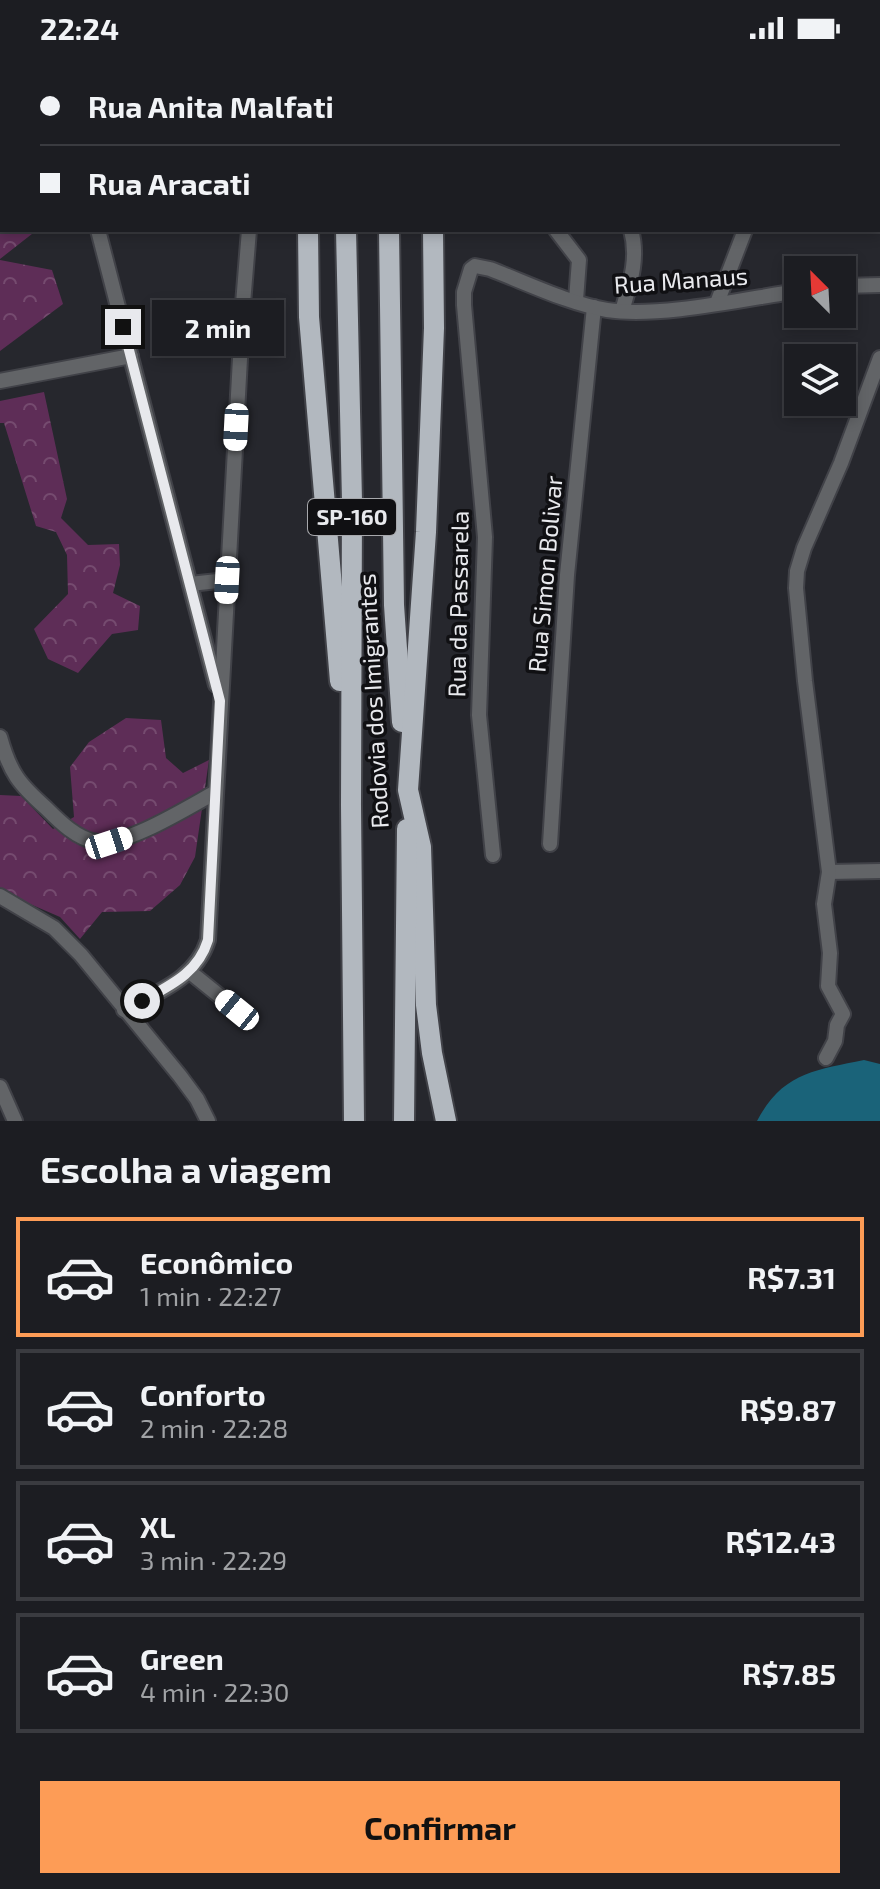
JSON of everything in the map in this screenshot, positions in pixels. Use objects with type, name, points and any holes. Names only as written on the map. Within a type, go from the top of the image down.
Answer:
[{"type":"highway","points":[[308,232],[309,317],[351,805]]},
{"type":"highway","name":"Rodovia dos Imigrantes","points":[[346,232],[352,501],[354,1121]]},
{"type":"highway","name":"Rodovia dos Imigrantes","points":[[389,232],[394,605],[408,790],[404,1121]]},
{"type":"highway","points":[[433,232],[434,328],[426,532],[408,790],[421,847],[426,1005],[446,1121]]},
{"type":"street","points":[[99,232],[220,701]]},
{"type":"street","points":[[124,1010],[190,972],[204,954],[208,940],[249,232]]},
{"type":"street","points":[[558,232],[579,260],[576,300]]},
{"type":"street","points":[[622,311],[635,263],[631,232]]},
{"type":"street","points":[[717,303],[744,232]]},
{"type":"street","name":"Rua Manaus","points":[[479,266],[594,307],[622,311],[679,308],[784,293]]},
{"type":"street","name":"Rua da Passarela","points":[[479,266],[473,267],[469,273],[464,305],[485,537],[479,715],[493,855]]},
{"type":"street","points":[[856,286],[880,285]]},
{"type":"street","name":"Rua Simon Bolivar","points":[[550,844],[567,575],[594,307]]},
{"type":"street","points":[[0,381],[131,356]]},
{"type":"street","points":[[826,1058],[843,1014],[828,986],[830,953],[824,912],[829,872],[805,681],[796,596],[797,571],[880,358]]},
{"type":"street","points":[[190,584],[227,580]]},
{"type":"street","points":[[1,748],[24,788],[76,834],[97,842],[109,843],[143,830],[216,792]]},
{"type":"street","points":[[0,782],[24,788]]},
{"type":"street","points":[[829,872],[880,871]]},
{"type":"street","points":[[0,896],[54,928],[81,955],[197,1099],[208,1121]]},
{"type":"street","points":[[190,972],[237,1010]]},
{"type":"street","points":[[0,1087],[15,1121]]},
{"type":"green space","points":[[0,232],[34,232],[0,259]]},
{"type":"green space","points":[[0,260],[52,270],[63,304],[0,351]]},
{"type":"green space","points":[[44,392],[67,499],[61,518],[88,545],[119,544],[120,565],[113,593],[140,606],[138,630],[112,634],[78,673],[48,659],[34,629],[68,594],[67,555],[56,532],[36,526],[4,423],[0,423],[0,401]]},
{"type":"green space","points":[[126,718],[161,720],[166,758],[183,773],[209,760],[195,857],[180,885],[150,911],[102,912],[80,939],[60,917],[0,891],[0,795],[21,796],[53,829],[74,817],[70,767],[89,742]]},
{"type":"water","points":[[864,1060],[880,1064],[880,1121],[757,1121],[777,1093],[789,1083],[815,1071]]},
{"type":"route","points":[[123,327],[220,701],[208,940],[204,954],[190,972],[142,1001]]}]
